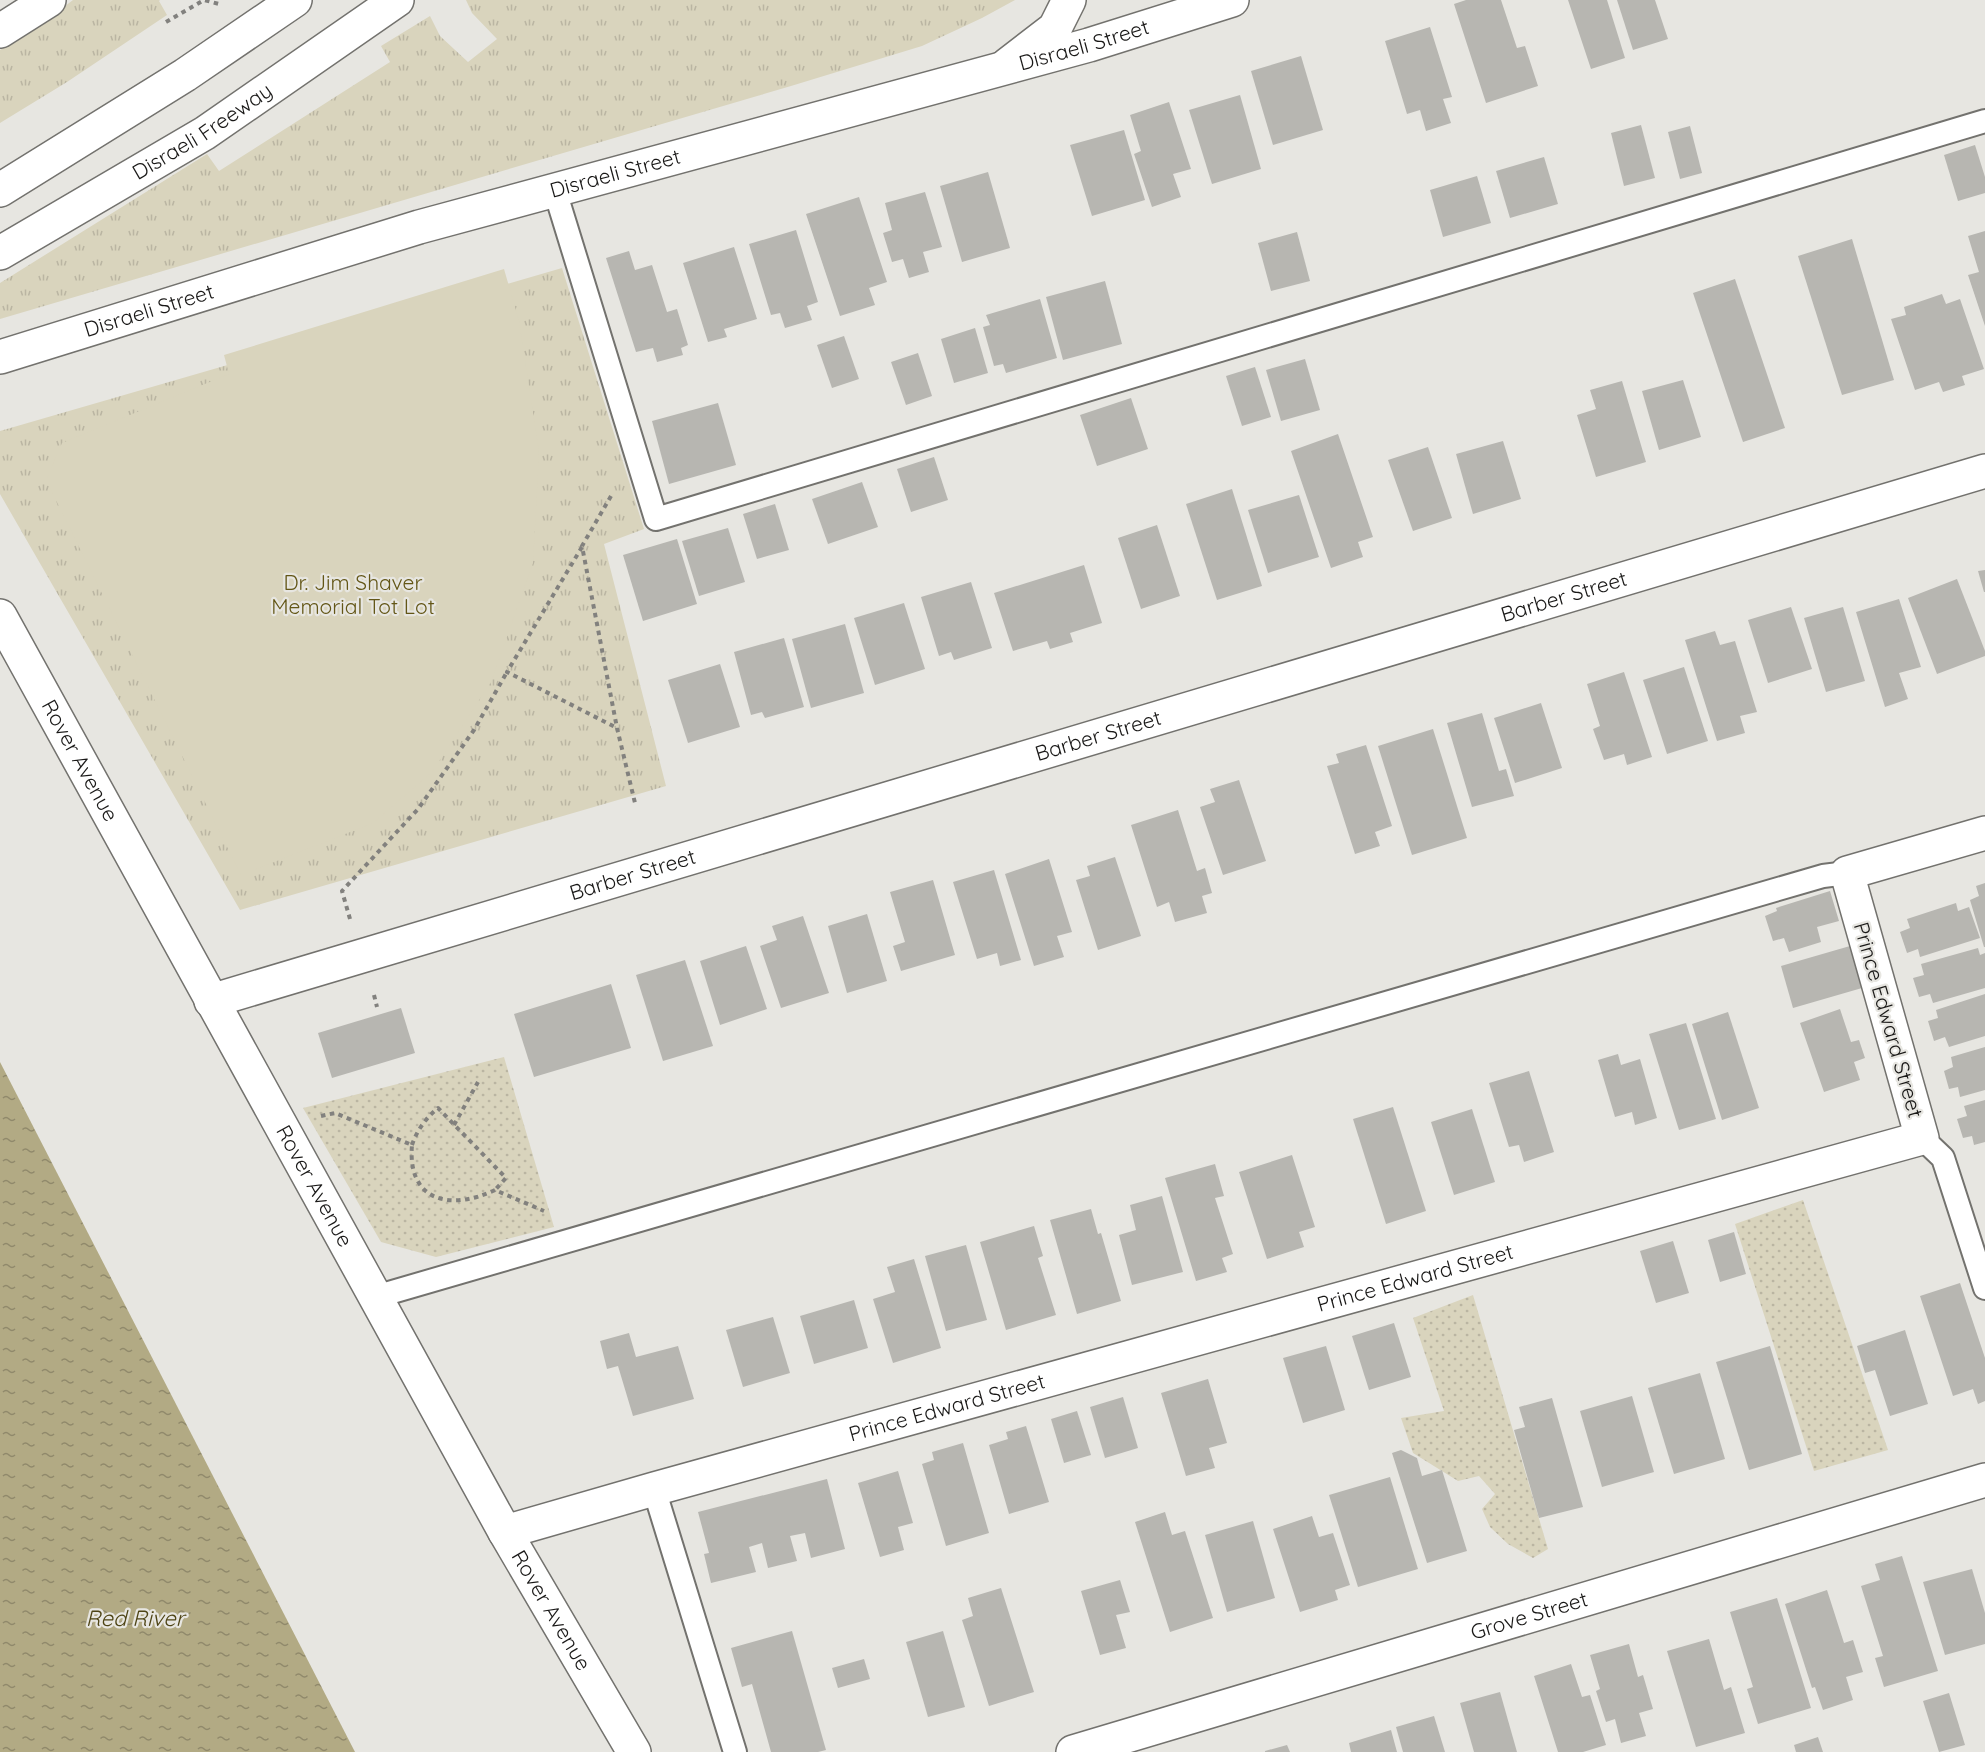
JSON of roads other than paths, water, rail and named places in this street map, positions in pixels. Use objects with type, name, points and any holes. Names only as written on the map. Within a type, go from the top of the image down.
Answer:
[{"type":"street","points":[[0,31],[49,0]]},
{"type":"street","points":[[0,190],[185,75],[295,0]]},
{"type":"street","name":"Disraeli Freeway","points":[[0,253],[205,133],[397,0]]},
{"type":"street","points":[[1007,65],[1055,28],[1069,0]]},
{"type":"street","name":"Disraeli Street","points":[[0,357],[419,227],[1007,65],[1089,45],[1232,0]]},
{"type":"street","name":"Barber Street","points":[[211,1001],[1985,471]]},
{"type":"street","name":"Rover Avenue","points":[[0,616],[506,1532],[634,1752]]},
{"type":"street","points":[[1847,873],[1985,833]]},
{"type":"street","name":"Prince Edward Street","points":[[506,1532],[1922,1138],[1847,873]]},
{"type":"street","name":"Grove Street","points":[[1073,1752],[1985,1480]]},
{"type":"lane","points":[[555,190],[656,519],[1985,121]]},
{"type":"lane","points":[[375,1297],[1823,876],[1847,873]]},
{"type":"lane","points":[[1922,1138],[1943,1158],[1985,1288]]},
{"type":"lane","points":[[654,1489],[735,1752]]},
{"type":"water","name":"Red River","points":[[0,1062],[355,1752],[0,1752]]},
{"type":"park label","name":"Dr. Jim Shaver Memorial Tot Lot","points":[[353,595]]}]
